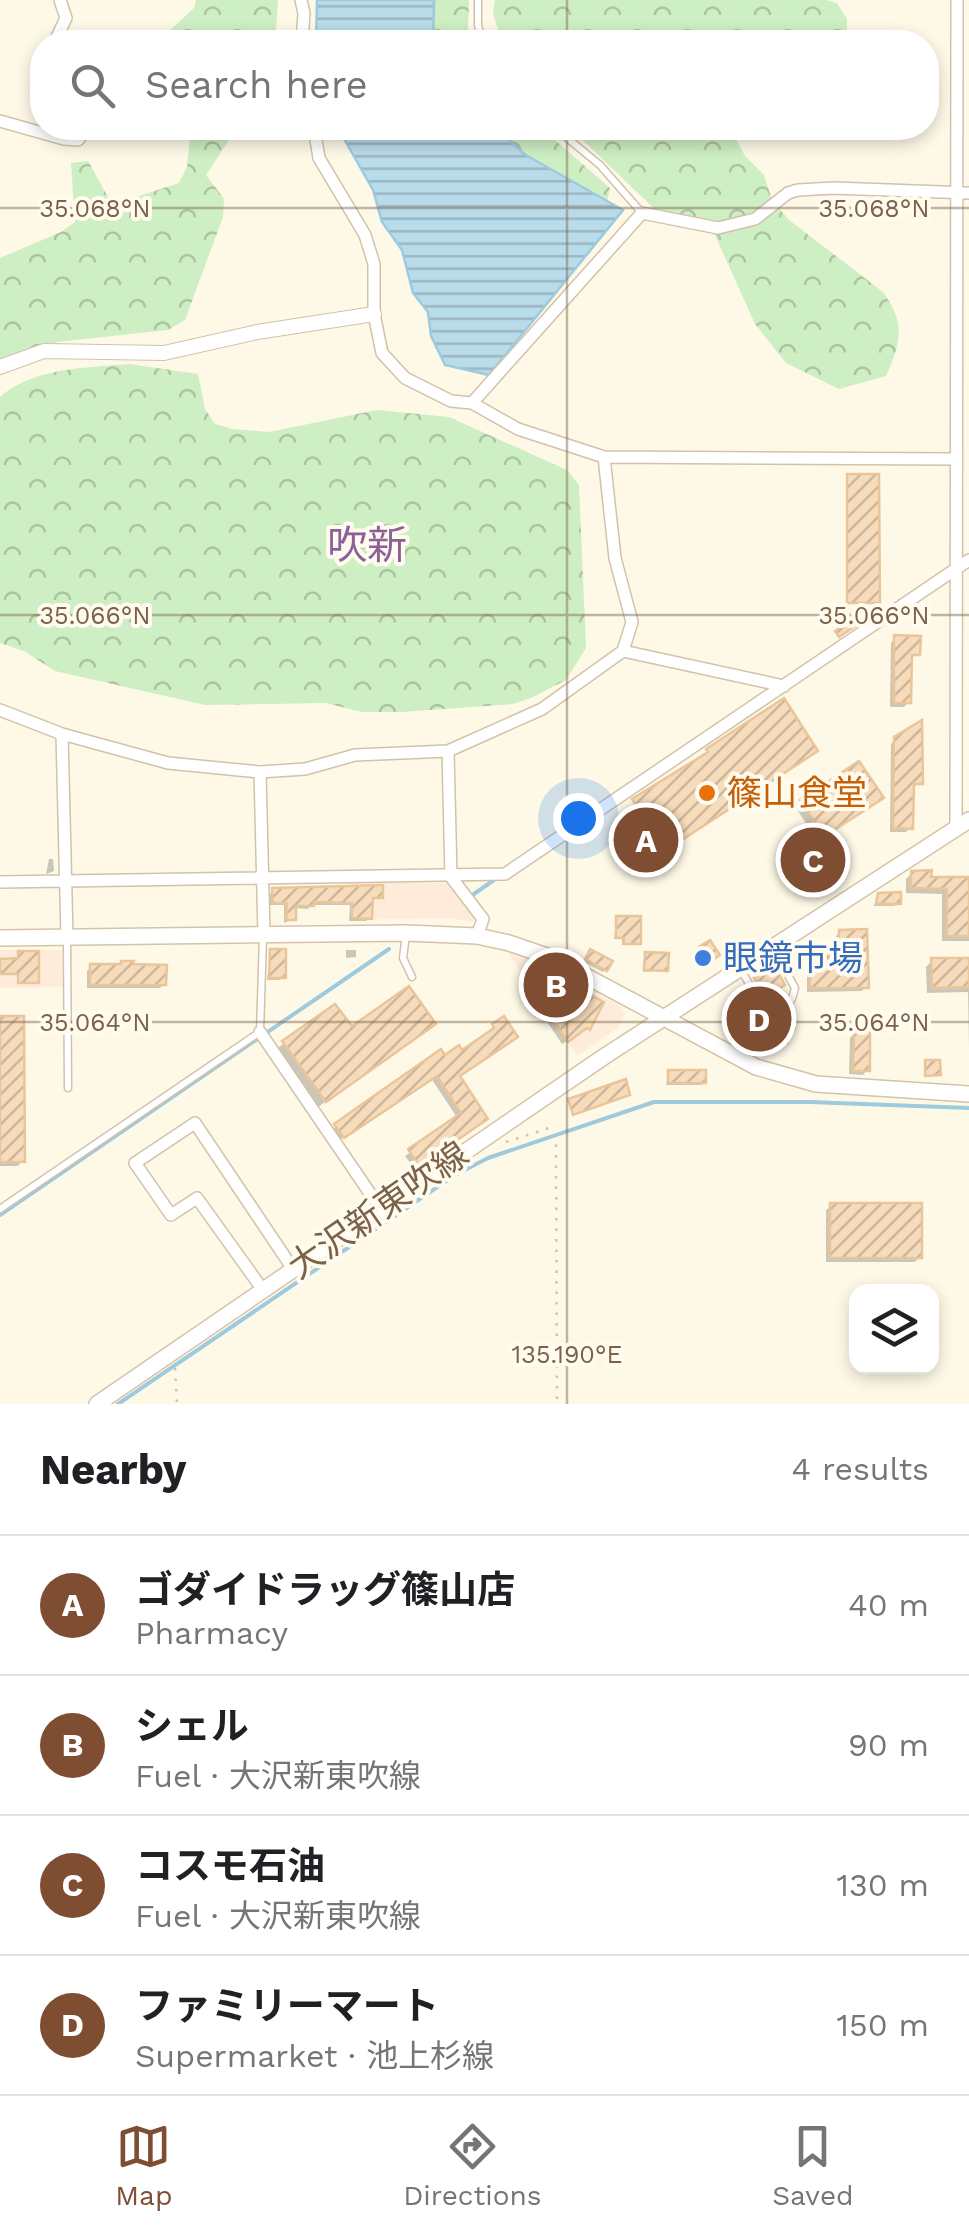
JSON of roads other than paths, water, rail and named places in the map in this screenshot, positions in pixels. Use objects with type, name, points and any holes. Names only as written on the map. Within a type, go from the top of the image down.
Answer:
[{"type":"main road","name":"大沢新東吹線","points":[[97,1404],[661,1019],[963,824]]},
{"type":"main road","points":[[0,938],[406,933],[477,936],[550,958],[756,1066],[816,1084],[969,1094]]},
{"type":"street","points":[[60,0],[66,18],[60,30]]},
{"type":"street","points":[[301,0],[303,30]]},
{"type":"street","points":[[957,0],[963,192],[954,459],[963,824]]},
{"type":"street","points":[[0,121],[30,130]]},
{"type":"street","points":[[316,140],[319,158],[365,235],[374,264],[374,314],[382,353],[405,378],[451,401],[472,403],[518,428],[604,456],[954,459]]},
{"type":"street","points":[[472,403],[642,213],[718,228],[755,218],[798,190],[963,192]]},
{"type":"street","points":[[0,367],[44,350],[164,353],[257,332],[374,314]]},
{"type":"street","points":[[0,710],[62,734],[168,763],[260,772],[305,769],[355,755],[448,751],[542,710],[623,651],[632,622],[614,558],[604,456]]},
{"type":"street","points":[[0,882],[505,874],[969,560]]},
{"type":"street","points":[[623,651],[784,686]]},
{"type":"street","points":[[62,734],[67,937]]},
{"type":"street","points":[[448,751],[451,877],[483,919],[477,936]]},
{"type":"street","points":[[260,772],[264,935]]},
{"type":"street","points":[[260,1032],[380,1208]]},
{"type":"street","points":[[263,1290],[197,1198],[171,1215],[135,1163],[194,1124],[293,1269]]},
{"type":"lane","points":[[478,0],[479,30]]},
{"type":"lane","points":[[569,140],[600,166],[642,213]]},
{"type":"lane","points":[[406,933],[403,958],[412,977]]},
{"type":"lane","points":[[0,1208],[260,1032],[264,935]]},
{"type":"lane","points":[[67,937],[68,1088]]},
{"type":"lane","points":[[740,967],[766,1006],[778,1008],[788,1004],[794,994],[794,982],[773,947]]},
{"type":"water","points":[[317,0],[434,0],[433,30],[316,30]]},
{"type":"water","points":[[345,140],[509,140],[524,154],[623,210],[489,375],[445,365],[431,336],[428,312],[413,293],[402,250],[382,222],[373,190]]},
{"type":"waterway","points":[[471,896],[494,880]]},
{"type":"waterway","points":[[0,1215],[389,949]]},
{"type":"waterway","points":[[118,1404],[455,1175],[488,1158],[654,1102],[969,1108]]},
{"type":"place","name":"篠山食堂","points":[[707,793]]},
{"type":"place","name":"ゴダイドラッグ篠山店","points":[[646,840]]},
{"type":"place","name":"コスモ石油","points":[[813,860]]},
{"type":"place","name":"眼鏡市場","points":[[703,958]]},
{"type":"place","name":"シェル","points":[[556,985]]},
{"type":"place","name":"ファミリーマート","points":[[759,1019]]},
{"type":"district","name":"吹新","points":[[367,545]]}]
